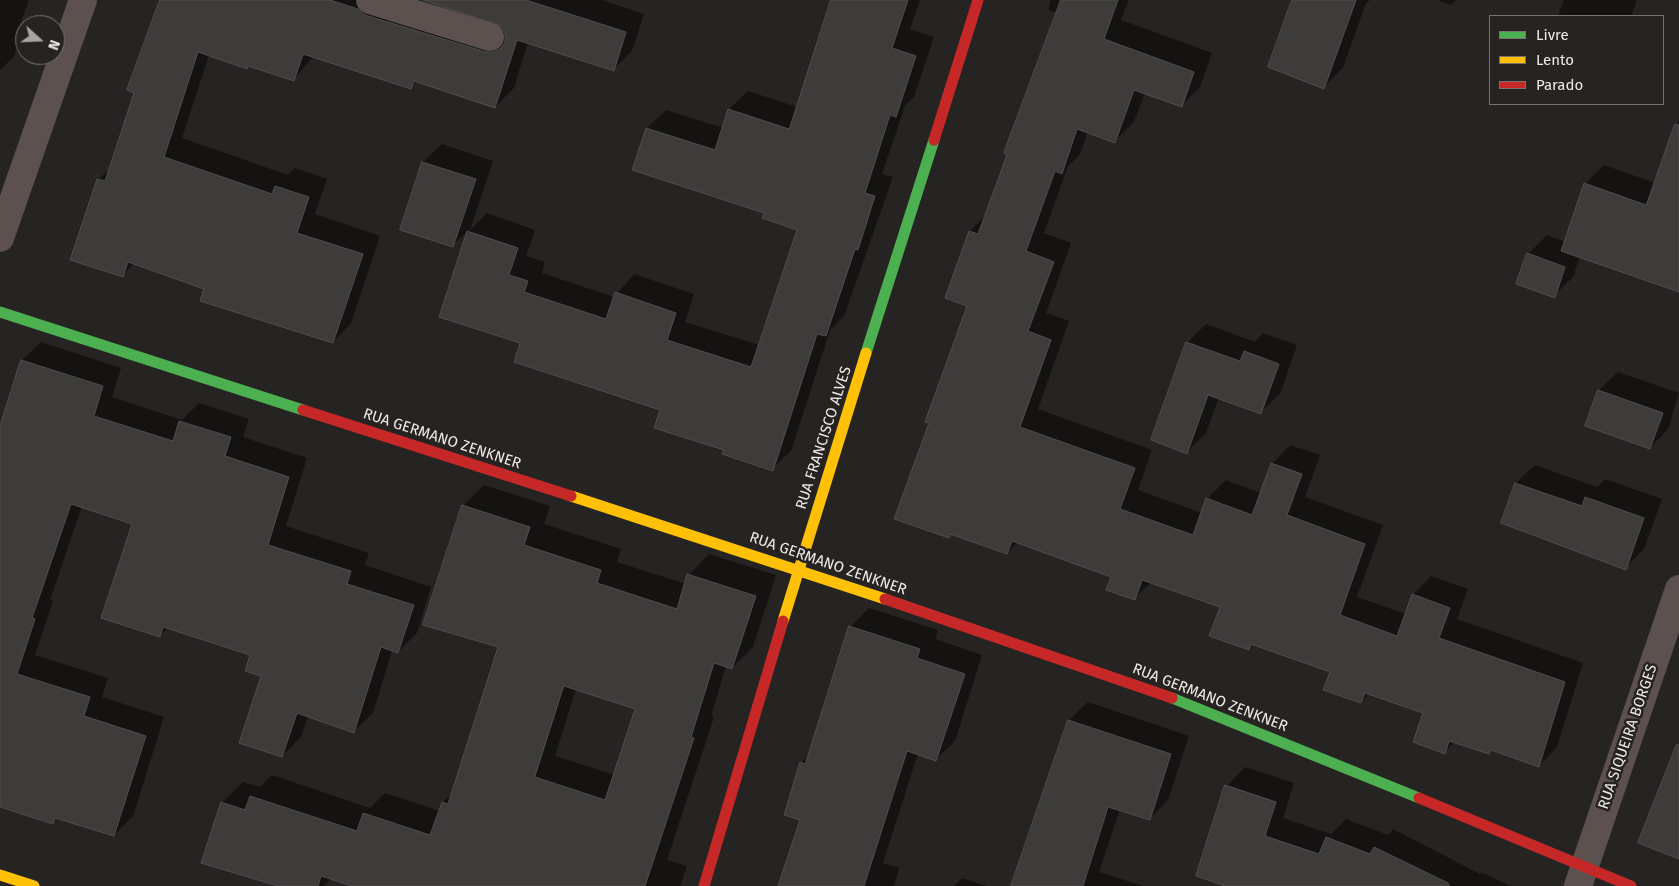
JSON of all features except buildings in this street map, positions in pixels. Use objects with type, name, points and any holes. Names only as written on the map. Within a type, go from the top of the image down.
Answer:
[{"type":"street","points":[[0,238],[83,0]]},
{"type":"street","points":[[370,0],[490,37]]},
{"type":"street","name":"RUA FRANCISCO ALVES","points":[[704,886],[798,570],[978,0]]},
{"type":"street","name":"RUA GERMANO ZENKNER","points":[[0,312],[798,570],[1200,708],[1581,876],[1631,886]]},
{"type":"street","name":"RUA SIQUEIRA BORGES","points":[[1581,876],[1679,589]]},
{"type":"street","points":[[0,875],[34,886]]},
{"type":"traffic: fast","points":[[866,353],[934,140]]},
{"type":"traffic: fast","points":[[0,312],[303,410]]},
{"type":"traffic: fast","points":[[1172,698],[1419,798]]},
{"type":"traffic: slow","points":[[783,621],[866,353]]},
{"type":"traffic: slow","points":[[571,496],[885,599]]},
{"type":"traffic: slow","points":[[0,875],[34,886]]},
{"type":"traffic: jam","points":[[934,140],[978,0]]},
{"type":"traffic: jam","points":[[303,410],[571,496]]},
{"type":"traffic: jam","points":[[885,599],[1172,698]]},
{"type":"traffic: jam","points":[[704,886],[783,621]]},
{"type":"traffic: jam","points":[[1419,798],[1631,886]]}]
